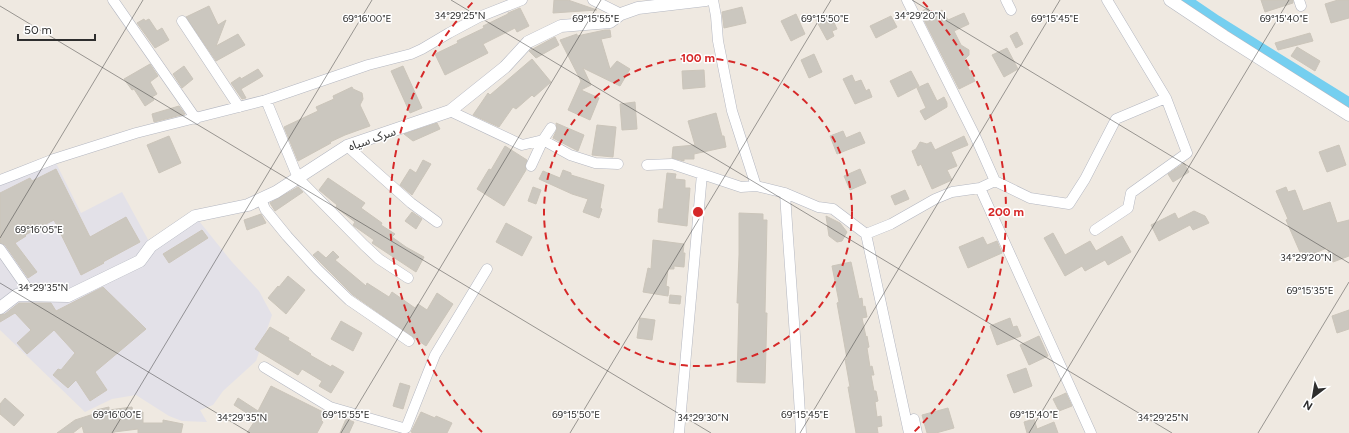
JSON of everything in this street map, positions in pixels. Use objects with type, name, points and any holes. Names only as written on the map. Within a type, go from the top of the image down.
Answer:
[{"type":"street","points":[[113,0],[196,118]]},
{"type":"street","points":[[0,180],[54,159],[130,135],[266,100],[368,65],[411,54],[479,17],[522,0]]},
{"type":"street","points":[[593,0],[621,14]]},
{"type":"street","name":"سرک سیاه","points":[[0,308],[17,295],[68,296],[140,261],[151,246],[195,216],[248,206],[276,192],[347,146],[450,111],[505,67],[528,42],[561,26],[610,22],[621,14],[638,8],[706,0]]},
{"type":"street","points":[[713,0],[718,41],[732,110],[756,186]]},
{"type":"street","points":[[907,0],[975,136],[995,181],[1030,198],[1069,204],[1085,179],[1116,120],[1166,98]]},
{"type":"street","points":[[1006,0],[1012,10]]},
{"type":"street","points":[[1095,230],[1128,208],[1131,193],[1187,154],[1166,98],[1107,0]]},
{"type":"street","points":[[1170,0],[1349,115]]},
{"type":"street","points":[[182,21],[239,107]]},
{"type":"street","points":[[266,100],[298,178],[369,250],[379,259],[408,278]]},
{"type":"street","points":[[450,111],[522,145],[543,140],[570,155],[595,163],[618,164]]},
{"type":"street","points":[[531,166],[543,140],[551,128]]},
{"type":"street","points":[[347,146],[412,203],[437,222]]},
{"type":"street","points":[[647,165],[672,164],[741,187],[756,186],[785,193],[818,207],[833,209],[866,234],[909,433]]},
{"type":"street","points":[[679,433],[702,174]]},
{"type":"street","points":[[866,234],[891,224],[952,192],[980,188],[995,181]]},
{"type":"street","points":[[980,188],[1091,433]]},
{"type":"street","points":[[785,193],[791,293],[797,353],[801,433]]},
{"type":"street","points":[[261,199],[266,209],[278,225],[317,269],[349,300],[408,341]]},
{"type":"street","points":[[0,249],[32,295]]},
{"type":"street","points":[[264,367],[330,407],[406,428],[435,355],[487,269]]},
{"type":"street","points":[[914,419],[917,433]]},
{"type":"shaded area","points":[[54,159],[81,213],[122,192],[151,245],[195,216],[232,262],[259,291],[272,315],[256,361],[223,391],[213,405],[200,410],[207,422],[182,421],[169,416],[136,395],[112,399],[85,412],[0,330],[0,180]]},
{"type":"building","points":[[554,0],[568,0],[597,10],[553,13]]},
{"type":"building","points":[[1261,0],[1293,0],[1293,3],[1265,12]]},
{"type":"building","points":[[1338,0],[1349,0],[1349,18],[1331,23],[1325,4]]},
{"type":"building","points":[[209,6],[218,25],[226,20],[216,46],[238,34],[245,45],[216,61],[186,17]]},
{"type":"building","points":[[742,7],[746,23],[724,28],[722,12]]},
{"type":"building","points":[[520,8],[529,26],[517,32],[515,28],[483,44],[488,53],[445,75],[435,54],[484,28],[483,26]]},
{"type":"building","points":[[928,8],[932,16],[942,10],[948,20],[964,13],[969,24],[954,31],[961,45],[969,50],[969,55],[964,60],[975,81],[959,89],[920,12]]},
{"type":"building","points":[[796,14],[805,34],[791,41],[781,21]]},
{"type":"building","points":[[824,16],[826,19],[831,16],[837,29],[832,31],[834,36],[827,40],[816,20]]},
{"type":"building","points":[[891,16],[897,27],[876,38],[870,26]]},
{"type":"building","points":[[144,19],[145,21],[149,19],[157,31],[162,28],[169,40],[155,48],[137,23]]},
{"type":"building","points":[[610,30],[611,37],[601,39],[610,69],[617,61],[630,69],[620,86],[583,68],[591,85],[581,90],[599,98],[590,120],[568,110],[581,81],[560,40],[577,34],[577,36]]},
{"type":"building","points":[[1017,32],[1023,44],[1016,48],[1010,36]]},
{"type":"building","points":[[1310,33],[1313,41],[1278,50],[1275,43]]},
{"type":"building","points":[[555,37],[559,45],[536,58],[529,51]]},
{"type":"building","points":[[1297,47],[1320,61],[1315,71],[1291,56]]},
{"type":"building","points":[[1007,48],[1018,69],[1004,77],[992,55]]},
{"type":"building","points":[[814,54],[822,72],[809,78],[801,60]]},
{"type":"building","points":[[532,59],[551,82],[534,97],[532,95],[516,109],[513,107],[499,127],[473,115],[488,93],[490,95]]},
{"type":"building","points":[[150,64],[158,76],[150,82],[157,94],[152,97],[154,100],[145,106],[134,89],[132,90],[124,79]]},
{"type":"building","points":[[184,66],[193,79],[182,88],[173,74]]},
{"type":"building","points":[[403,66],[422,108],[410,113],[391,71]]},
{"type":"building","points":[[258,69],[263,76],[241,89],[246,98],[242,99],[231,83]]},
{"type":"building","points":[[704,70],[705,87],[683,89],[682,71]]},
{"type":"building","points":[[911,71],[919,86],[898,97],[890,81]]},
{"type":"building","points":[[852,75],[855,82],[861,80],[866,91],[869,89],[872,97],[855,104],[843,79]]},
{"type":"building","points":[[928,83],[937,101],[944,97],[947,107],[925,120],[920,111],[926,108],[917,88]]},
{"type":"building","points":[[352,87],[353,89],[362,93],[363,99],[360,105],[370,126],[330,142],[331,143],[298,161],[284,127],[318,111],[316,107],[334,99],[333,96]]},
{"type":"building","points":[[635,102],[637,129],[622,130],[620,104]]},
{"type":"building","points":[[179,106],[185,114],[154,122],[152,114]]},
{"type":"building","points":[[716,113],[726,147],[694,154],[694,159],[684,159],[684,161],[672,158],[673,147],[695,145],[688,121]]},
{"type":"building","points":[[437,123],[440,129],[413,141],[404,134]]},
{"type":"building","points":[[556,123],[584,135],[578,151],[553,138],[557,129]]},
{"type":"building","points":[[597,125],[616,127],[613,157],[592,155]]},
{"type":"building","points":[[843,131],[846,138],[860,132],[865,143],[837,154],[830,136]]},
{"type":"building","points":[[169,136],[181,163],[159,173],[147,145]]},
{"type":"building","points":[[964,136],[968,145],[951,152],[957,166],[947,170],[952,180],[932,189],[921,164],[918,166],[912,151],[916,149],[920,142],[927,144],[931,142],[935,150]]},
{"type":"building","points":[[1339,145],[1346,165],[1327,172],[1319,152]]},
{"type":"building","points":[[505,146],[527,160],[525,166],[526,170],[504,206],[477,189],[489,169],[491,170]]},
{"type":"building","points":[[423,160],[431,164],[412,195],[400,185],[410,169],[416,173]]},
{"type":"building","points":[[1184,163],[1189,172],[1173,182],[1168,174]]},
{"type":"building","points":[[56,169],[90,237],[126,217],[140,242],[81,275],[54,220],[25,235],[26,236],[15,243],[37,272],[28,278],[5,245],[0,243],[0,193],[30,178],[32,181]]},
{"type":"building","points":[[860,169],[866,183],[850,190],[844,176]]},
{"type":"building","points":[[563,170],[571,173],[571,175],[604,185],[600,208],[602,209],[599,218],[583,212],[588,199],[572,194],[539,179],[543,171],[560,178]]},
{"type":"building","points":[[667,173],[676,174],[675,179],[685,180],[685,188],[690,188],[687,226],[658,222],[659,209],[663,209]]},
{"type":"building","points":[[328,178],[365,203],[361,208],[382,223],[381,225],[395,234],[392,237],[424,257],[416,272],[372,243],[374,240],[354,226],[353,225],[355,222],[338,209],[336,207],[337,205],[319,190]]},
{"type":"building","points":[[298,187],[303,192],[275,211],[270,203]]},
{"type":"building","points":[[533,187],[541,190],[536,204],[528,201]]},
{"type":"building","points":[[1286,187],[1288,192],[1295,190],[1303,211],[1330,202],[1337,223],[1349,220],[1349,256],[1333,262],[1327,248],[1305,257],[1302,251],[1300,252],[1286,220],[1288,219],[1276,191]]},
{"type":"building","points":[[905,190],[909,199],[895,205],[891,196]]},
{"type":"building","points":[[1194,211],[1205,216],[1209,223],[1193,230],[1190,225],[1159,241],[1151,225],[1175,213],[1178,219]]},
{"type":"building","points":[[412,212],[422,219],[416,229],[405,221]]},
{"type":"building","points":[[739,213],[763,214],[763,220],[767,220],[765,383],[737,382]]},
{"type":"building","points":[[261,214],[266,223],[247,230],[244,220]]},
{"type":"building","points":[[826,216],[840,223],[847,232],[842,241],[837,242],[829,236]]},
{"type":"building","points":[[506,223],[532,237],[522,256],[496,242]]},
{"type":"building","points":[[202,230],[208,238],[169,263],[163,254]]},
{"type":"building","points":[[1053,233],[1065,255],[1090,241],[1096,251],[1122,236],[1131,252],[1108,265],[1105,260],[1085,271],[1082,266],[1065,276],[1044,238]]},
{"type":"building","points":[[983,237],[987,245],[997,241],[1002,253],[968,268],[959,247]]},
{"type":"building","points":[[653,240],[684,244],[684,267],[674,266],[674,269],[668,269],[666,286],[669,287],[668,296],[643,292],[648,268],[651,269]]},
{"type":"building","points":[[318,251],[326,258],[333,251],[339,257],[335,260],[366,286],[367,283],[389,297],[392,292],[415,308],[418,304],[427,310],[437,293],[453,304],[426,346],[353,295],[313,255]]},
{"type":"building","points":[[851,262],[859,299],[862,298],[863,307],[865,306],[867,317],[862,318],[869,347],[867,348],[870,367],[872,366],[874,375],[871,375],[874,391],[876,391],[878,401],[875,402],[877,417],[881,416],[882,426],[877,427],[878,433],[856,433],[848,387],[850,387],[845,359],[847,359],[832,266]]},
{"type":"building","points":[[288,276],[305,290],[286,314],[268,298]]},
{"type":"building","points":[[103,287],[146,329],[95,372],[107,390],[90,401],[76,380],[68,388],[53,375],[58,369],[61,370],[75,353],[54,330],[27,354],[17,343],[31,330],[15,313],[0,322],[0,315],[5,314],[19,303],[51,303],[56,311]]},
{"type":"building","points":[[670,295],[681,296],[680,304],[669,303]]},
{"type":"building","points":[[1349,310],[1349,329],[1337,333],[1332,316]]},
{"type":"building","points":[[640,318],[655,320],[652,340],[637,338]]},
{"type":"building","points":[[1010,318],[1013,327],[1017,326],[1021,336],[997,345],[990,326]]},
{"type":"building","points":[[341,321],[362,333],[353,351],[331,339]]},
{"type":"building","points":[[270,327],[289,338],[288,340],[311,354],[310,355],[331,367],[332,365],[344,372],[331,393],[319,386],[322,381],[302,369],[298,375],[255,349]]},
{"type":"building","points":[[1039,336],[1048,356],[1029,365],[1020,345]]},
{"type":"building","points":[[1026,368],[1032,386],[1014,393],[1007,375]]},
{"type":"building","points":[[400,383],[410,386],[403,409],[393,406]]},
{"type":"building","points":[[271,386],[325,413],[321,420],[323,422],[317,433],[247,433],[256,419],[234,405],[238,398],[258,411]]},
{"type":"building","points":[[1066,393],[1072,406],[1059,411],[1053,399]]},
{"type":"building","points":[[5,398],[24,415],[14,426],[0,414],[0,404]]},
{"type":"building","points":[[109,407],[109,410],[132,407],[133,412],[143,412],[143,423],[163,423],[163,420],[183,424],[181,433],[138,433],[138,429],[114,433],[84,433],[82,426],[73,433],[57,433],[75,420],[97,413],[96,410]]},
{"type":"building","points":[[948,408],[954,428],[936,433],[927,433],[922,415]]},
{"type":"building","points":[[421,412],[435,418],[436,416],[452,423],[447,433],[411,432]]},
{"type":"building","points":[[346,419],[354,422],[349,433],[340,433]]},
{"type":"building","points":[[1034,419],[1037,429],[1054,422],[1058,433],[1027,433],[1024,422]]},
{"type":"waterway","points":[[1186,0],[1349,103]]}]
